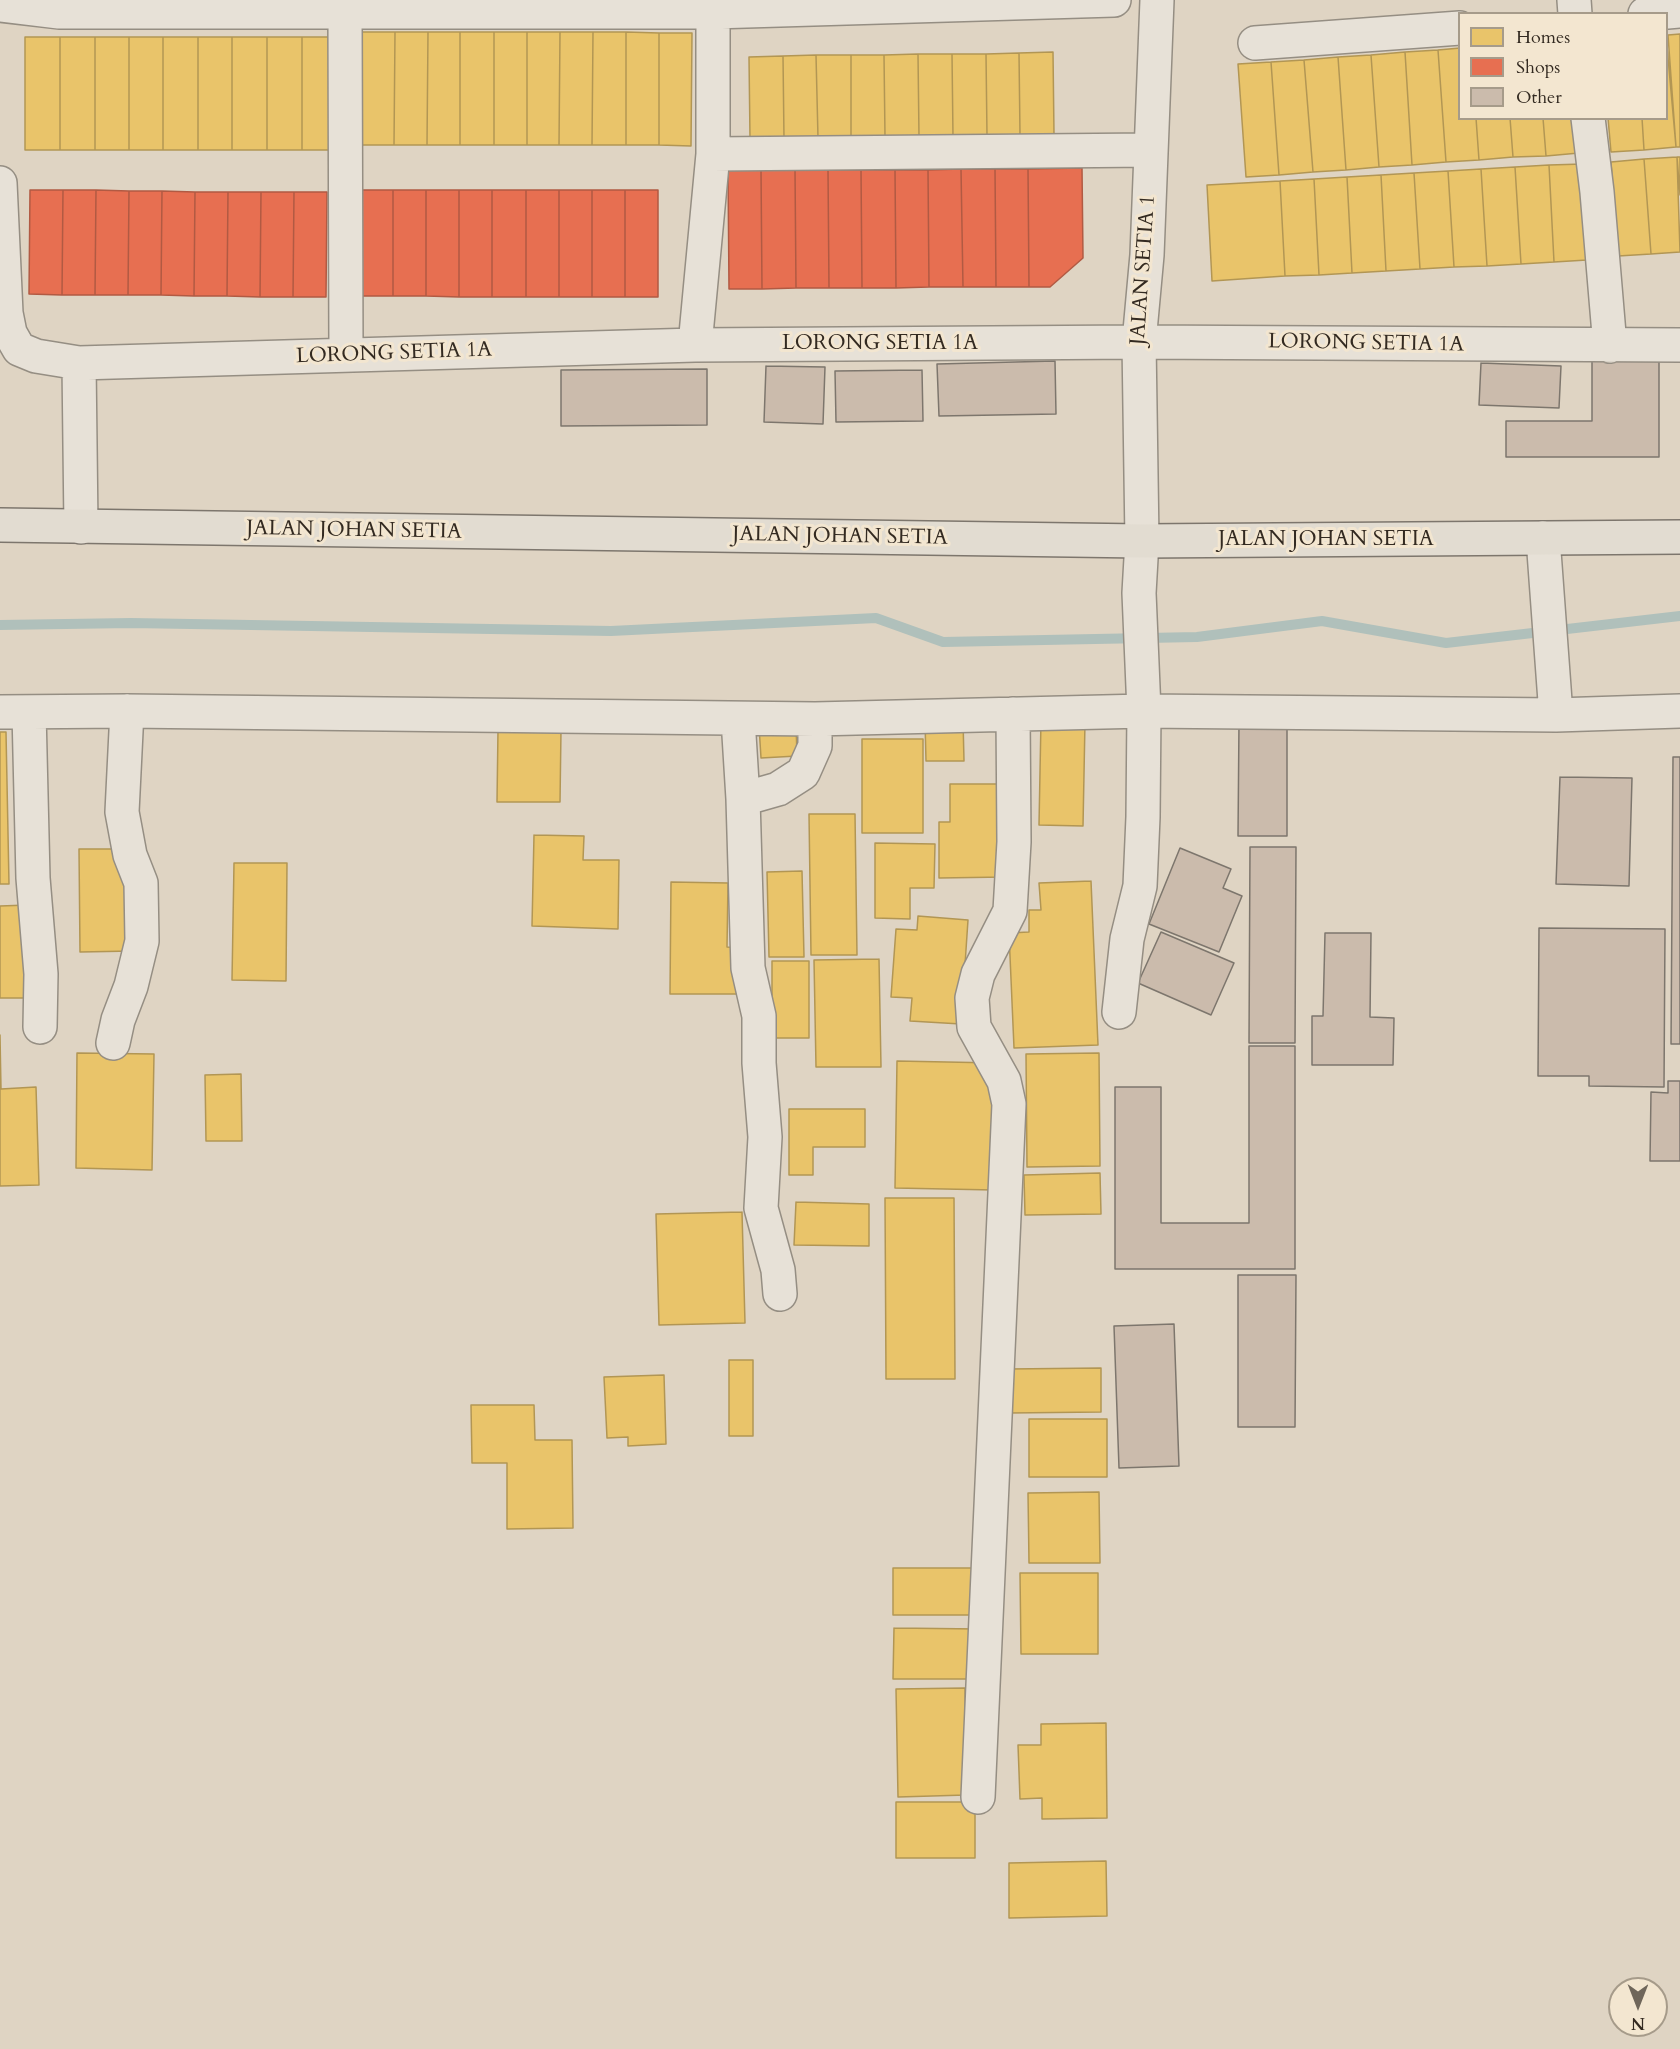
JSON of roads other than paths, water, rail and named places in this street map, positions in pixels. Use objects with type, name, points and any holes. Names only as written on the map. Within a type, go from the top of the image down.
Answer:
[{"type":"main road","name":"JALAN JOHAN SETIA","points":[[0,525],[1142,541],[1680,537]]},
{"type":"street","points":[[0,5],[59,12],[345,12],[529,6],[713,12],[1114,0]]},
{"type":"street","name":"JALAN SETIA 1","points":[[1119,1012],[1127,939],[1140,886],[1143,700],[1139,593],[1142,541],[1139,342],[1147,255],[1157,0]]},
{"type":"street","points":[[345,12],[346,355]]},
{"type":"street","points":[[695,345],[713,154],[713,12]]},
{"type":"street","points":[[1255,43],[1458,28]]},
{"type":"street","points":[[1588,120],[1610,346]]},
{"type":"street","points":[[713,154],[1151,150]]},
{"type":"street","name":"LORONG SETIA 1A","points":[[0,183],[10,350],[79,363],[695,345],[1139,342],[1680,345]]},
{"type":"street","points":[[79,363],[81,527]]},
{"type":"street","points":[[1543,538],[1554,703]]},
{"type":"street","points":[[40,1027],[41,974],[14,712],[127,711],[815,718],[1013,714],[1143,700],[1554,703],[1680,711]]},
{"type":"street","points":[[113,1043],[118,1020],[132,986],[142,941],[141,883],[130,855],[122,812],[127,711]]},
{"type":"street","points":[[978,1797],[1009,1104],[1004,1081],[974,1027],[972,998],[978,974],[1010,911],[1014,842],[1013,714]]},
{"type":"street","points":[[738,718],[748,968],[759,1016],[759,1064],[765,1137],[761,1208],[778,1270],[780,1294]]},
{"type":"street","points":[[743,799],[778,789],[803,773],[815,746],[815,718]]},
{"type":"waterway","points":[[0,625],[131,623],[611,631],[876,618],[943,642],[1197,637],[1322,621],[1446,643],[1680,616]]}]
